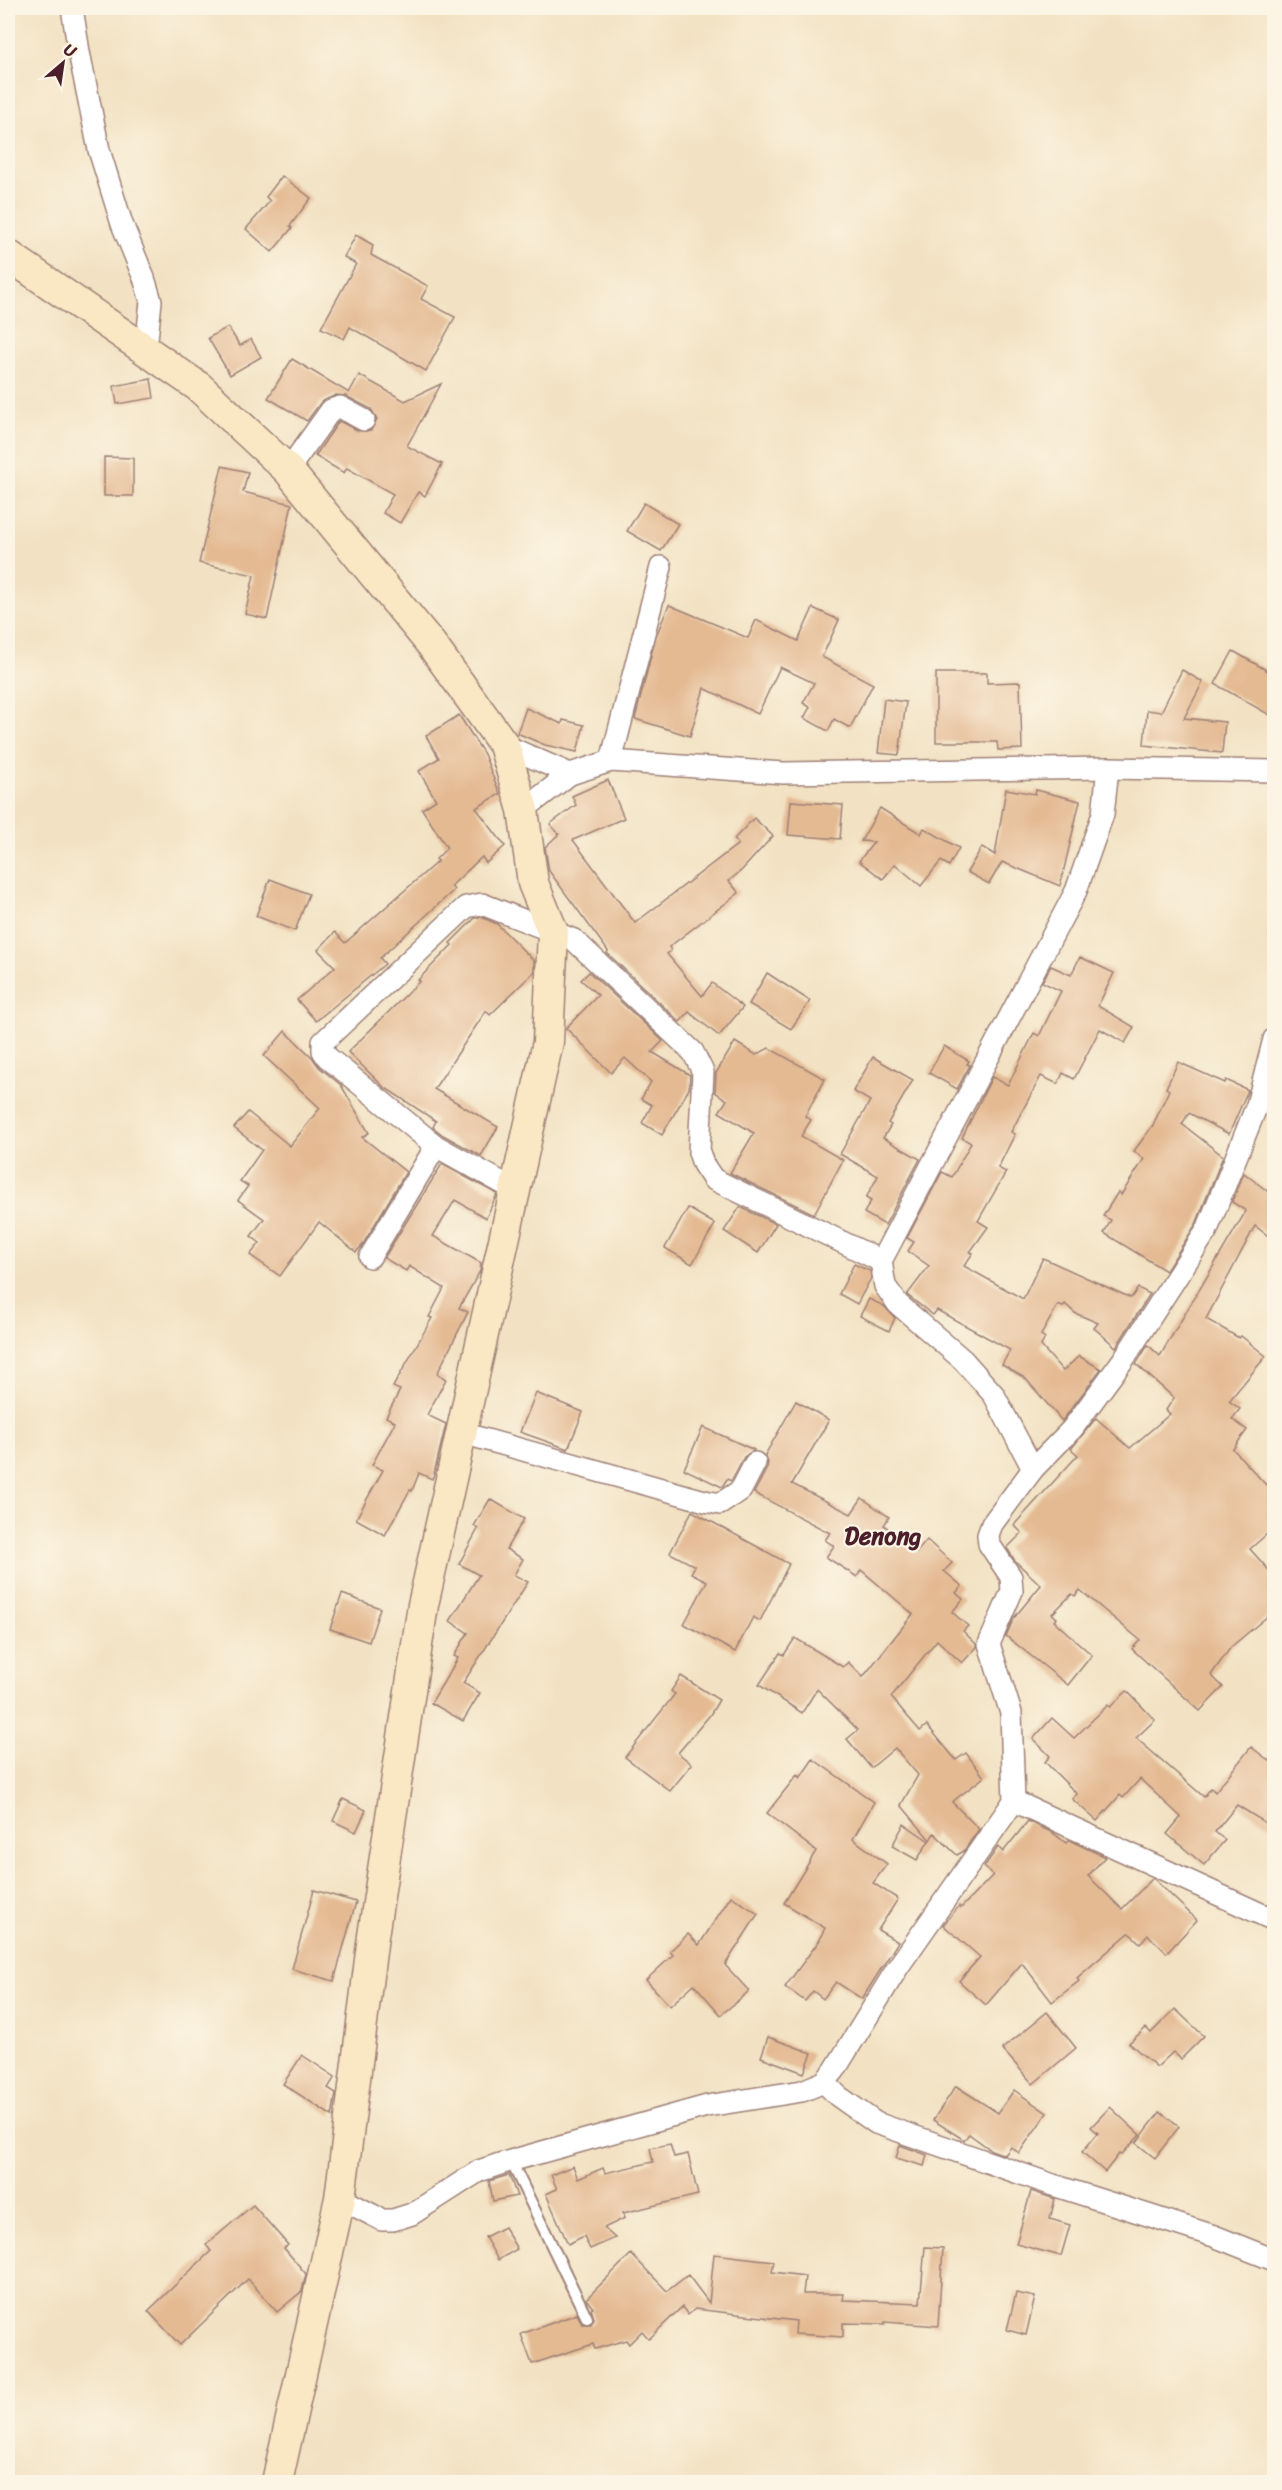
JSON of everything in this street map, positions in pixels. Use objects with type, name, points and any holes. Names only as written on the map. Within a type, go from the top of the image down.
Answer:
[{"type":"street","points":[[72,8],[99,150],[122,224],[151,301],[146,350]]},
{"type":"street","points":[[8,255],[200,387],[288,470],[431,644],[504,745],[523,810],[533,883],[553,932],[548,1042],[423,1605],[373,1936],[340,2198],[278,2482]]},
{"type":"street","points":[[288,470],[331,410],[340,407],[363,420]]},
{"type":"street","points":[[611,761],[661,567]]},
{"type":"street","points":[[504,745],[570,774]]},
{"type":"street","points":[[523,810],[570,774],[611,761],[783,773],[1108,768],[1275,771]]},
{"type":"street","points":[[1033,1469],[994,1395],[963,1360],[898,1304],[885,1286],[881,1261],[1076,891],[1100,824],[1108,768]]},
{"type":"street","points":[[515,1190],[436,1146],[327,1057],[323,1051],[323,1042],[466,907],[482,904],[574,940],[693,1052],[698,1059],[703,1079],[699,1152],[703,1164],[713,1179],[881,1261]]},
{"type":"street","points":[[340,2198],[382,2220],[393,2220],[412,2214],[479,2171],[707,2106],[789,2094],[824,2082],[834,2071],[898,1967],[1014,1801],[1011,1713],[989,1644],[1012,1591],[1012,1581],[990,1544],[988,1535],[1000,1512],[1033,1469],[1072,1429],[1116,1369],[1207,1230],[1257,1105],[1275,1039]]},
{"type":"street","points":[[370,1257],[436,1146]]},
{"type":"street","points":[[462,1433],[720,1504],[741,1490],[755,1462]]},
{"type":"street","points":[[1014,1801],[1274,1919]]},
{"type":"street","points":[[824,2082],[838,2096],[876,2123],[1045,2182],[1214,2236],[1275,2260]]},
{"type":"lane","points":[[511,2161],[587,2318]]},
{"type":"building","points":[[282,176],[311,198],[290,226],[292,228],[272,252],[246,229],[270,201],[266,197]]},
{"type":"building","points":[[356,235],[373,245],[371,255],[428,286],[421,299],[455,317],[426,371],[350,327],[344,339],[321,328],[356,264],[344,257]]},
{"type":"building","points":[[228,327],[240,346],[251,339],[261,357],[230,375],[208,338]]},
{"type":"building","points":[[292,359],[349,393],[359,375],[405,401],[441,384],[407,446],[442,464],[425,496],[418,492],[400,523],[383,513],[393,494],[347,468],[344,473],[315,456],[339,421],[358,431],[371,430],[377,419],[371,409],[346,396],[336,395],[321,402],[307,421],[268,398]]},
{"type":"building","points":[[151,379],[154,398],[117,404],[114,386]]},
{"type":"building","points":[[104,457],[133,458],[133,496],[104,496]]},
{"type":"building","points":[[222,466],[248,472],[243,492],[292,504],[267,619],[245,614],[254,575],[199,563]]},
{"type":"building","points":[[644,503],[678,524],[661,551],[627,531]]},
{"type":"building","points":[[669,605],[748,638],[756,620],[798,641],[813,608],[839,620],[822,657],[873,684],[850,728],[834,719],[828,731],[804,718],[810,707],[803,703],[814,683],[780,667],[758,714],[704,688],[690,736],[635,719],[656,636]]},
{"type":"building","points":[[1233,651],[1275,675],[1275,718],[1215,684]]},
{"type":"building","points":[[1182,670],[1203,682],[1184,718],[1225,722],[1222,753],[1144,745],[1147,710],[1161,712]]},
{"type":"building","points":[[936,673],[987,673],[987,683],[1020,682],[1022,749],[998,750],[997,742],[936,742]]},
{"type":"building","points":[[884,699],[906,702],[899,755],[878,753]]},
{"type":"building","points":[[526,708],[562,724],[563,720],[584,725],[577,752],[545,745],[517,733]]},
{"type":"building","points":[[459,715],[484,754],[500,794],[476,808],[505,846],[486,863],[482,857],[451,886],[454,890],[380,958],[385,964],[316,1021],[297,1000],[335,967],[318,950],[335,932],[345,943],[438,861],[436,859],[447,848],[422,809],[436,800],[419,771],[439,758],[426,736]]},
{"type":"building","points":[[608,780],[624,818],[573,840],[635,923],[738,844],[734,839],[754,818],[773,836],[729,881],[739,893],[669,947],[671,951],[667,954],[702,996],[712,983],[743,1007],[719,1036],[689,1012],[680,1022],[607,953],[608,951],[549,871],[545,847],[559,834],[550,824],[576,805],[572,796]]},
{"type":"building","points":[[1006,789],[1035,794],[1036,790],[1080,801],[1060,886],[1002,862],[989,884],[967,872],[982,847],[995,855]]},
{"type":"building","points":[[791,801],[843,805],[840,839],[788,835]]},
{"type":"building","points":[[880,808],[921,834],[924,828],[959,848],[949,866],[941,861],[921,886],[895,864],[883,879],[859,861],[874,842],[861,841]]},
{"type":"building","points":[[270,879],[309,894],[295,931],[256,916]]},
{"type":"building","points":[[481,917],[497,924],[534,961],[534,972],[490,1015],[486,1011],[434,1089],[498,1127],[481,1156],[443,1135],[433,1127],[436,1121],[384,1087],[348,1052],[420,981],[418,980],[452,945],[450,943],[475,918]]},
{"type":"building","points":[[1080,957],[1114,973],[1098,1006],[1134,1027],[1125,1043],[1100,1029],[1074,1079],[1063,1073],[1058,1084],[1041,1076],[1011,1132],[1015,1134],[998,1168],[1006,1172],[978,1221],[988,1227],[970,1252],[973,1253],[964,1266],[1023,1299],[1043,1258],[1131,1298],[1138,1288],[1150,1294],[1116,1347],[1094,1328],[1098,1323],[1075,1313],[1065,1304],[1063,1307],[1058,1305],[1041,1335],[1045,1338],[1041,1346],[1063,1371],[1079,1356],[1101,1369],[1062,1421],[1025,1378],[1002,1365],[1010,1350],[937,1310],[933,1315],[907,1295],[929,1266],[908,1251],[914,1242],[907,1238],[942,1172],[952,1177],[971,1143],[962,1138],[992,1077],[1008,1085],[1034,1033],[1039,1036],[1061,991],[1042,982],[1051,966],[1071,975]]},
{"type":"building","points":[[589,972],[663,1041],[652,1052],[690,1075],[689,1089],[662,1135],[642,1123],[652,1105],[641,1099],[651,1082],[625,1058],[611,1073],[566,1028],[598,995],[581,980]]},
{"type":"building","points":[[767,973],[810,1001],[791,1029],[749,1004]]},
{"type":"building","points":[[285,1031],[319,1067],[341,1085],[369,1133],[362,1137],[406,1172],[362,1246],[356,1252],[319,1222],[280,1276],[250,1255],[260,1243],[251,1236],[264,1219],[238,1200],[248,1186],[240,1181],[262,1150],[234,1128],[248,1112],[290,1146],[320,1108],[264,1056]]},
{"type":"building","points":[[735,1042],[756,1055],[769,1048],[825,1079],[805,1116],[811,1120],[801,1136],[843,1160],[814,1214],[730,1173],[754,1133],[719,1112],[727,1100],[715,1092],[716,1073]]},
{"type":"building","points":[[944,1046],[969,1061],[967,1064],[970,1065],[957,1089],[929,1073]]},
{"type":"building","points":[[873,1057],[913,1080],[888,1123],[891,1125],[883,1138],[920,1159],[885,1225],[864,1213],[871,1201],[866,1198],[878,1176],[840,1154],[870,1101],[853,1091]]},
{"type":"building","points":[[1178,1062],[1225,1083],[1226,1080],[1248,1090],[1229,1134],[1189,1113],[1182,1124],[1223,1156],[1196,1224],[1166,1271],[1104,1233],[1111,1220],[1103,1216],[1118,1192],[1121,1195],[1144,1159],[1134,1151],[1153,1125],[1169,1090],[1166,1088]]},
{"type":"building","points":[[442,1164],[497,1194],[486,1218],[455,1200],[433,1236],[481,1263],[480,1271],[459,1308],[468,1312],[437,1374],[446,1379],[427,1415],[446,1424],[434,1474],[432,1479],[419,1473],[412,1491],[410,1490],[385,1535],[356,1519],[383,1470],[372,1465],[395,1422],[386,1417],[400,1390],[393,1387],[432,1318],[429,1317],[444,1288],[409,1266],[406,1271],[384,1258]]},
{"type":"building","points":[[1244,1173],[1275,1197],[1275,1241],[1255,1226],[1206,1319],[1239,1338],[1241,1336],[1266,1356],[1229,1401],[1240,1409],[1232,1419],[1247,1430],[1233,1449],[1266,1485],[1275,1477],[1275,1527],[1250,1549],[1275,1577],[1275,1610],[1231,1647],[1211,1675],[1223,1687],[1200,1711],[1132,1649],[1140,1640],[1080,1590],[1075,1596],[1072,1594],[1052,1614],[1057,1618],[1054,1621],[1092,1655],[1068,1685],[1006,1636],[1014,1618],[1041,1585],[1015,1561],[1007,1548],[1022,1533],[1014,1525],[1078,1455],[1071,1449],[1096,1418],[1130,1448],[1170,1414],[1166,1410],[1174,1398],[1136,1364],[1148,1345],[1160,1356],[1246,1211],[1232,1202]]},
{"type":"building","points":[[740,1207],[776,1224],[758,1253],[724,1231]]},
{"type":"building","points":[[688,1208],[715,1224],[692,1264],[665,1248]]},
{"type":"building","points":[[854,1264],[870,1271],[871,1278],[857,1304],[839,1294]]},
{"type":"building","points":[[869,1299],[884,1306],[895,1318],[889,1331],[860,1316]]},
{"type":"building","points":[[536,1393],[583,1412],[568,1449],[520,1432]]},
{"type":"building","points":[[796,1401],[829,1420],[792,1484],[851,1514],[862,1498],[889,1517],[884,1525],[916,1553],[927,1540],[952,1563],[944,1571],[962,1586],[956,1593],[963,1599],[952,1612],[968,1626],[963,1631],[977,1647],[962,1663],[937,1640],[891,1697],[920,1731],[927,1725],[956,1760],[966,1753],[984,1777],[952,1802],[979,1829],[964,1851],[957,1855],[934,1833],[930,1840],[901,1805],[918,1775],[895,1748],[871,1768],[847,1739],[858,1730],[817,1689],[802,1713],[759,1685],[780,1653],[784,1655],[795,1638],[843,1667],[848,1662],[863,1677],[913,1614],[861,1570],[857,1577],[826,1557],[834,1546],[825,1540],[830,1533],[754,1493],[767,1468],[768,1462],[765,1455]]},
{"type":"building","points":[[703,1427],[754,1450],[744,1457],[731,1481],[727,1479],[722,1487],[684,1469]]},
{"type":"building","points":[[490,1499],[524,1519],[506,1549],[523,1559],[514,1575],[528,1582],[463,1683],[480,1693],[463,1721],[431,1703],[458,1658],[454,1656],[468,1633],[450,1621],[479,1575],[459,1564],[478,1529],[474,1526]]},
{"type":"building","points":[[692,1511],[789,1564],[760,1621],[753,1617],[735,1652],[684,1624],[707,1581],[691,1573],[695,1566],[670,1553]]},
{"type":"building","points":[[342,1594],[380,1608],[369,1642],[330,1629]]},
{"type":"building","points":[[681,1676],[719,1700],[710,1715],[678,1753],[692,1764],[670,1791],[625,1757],[675,1694],[671,1691]]},
{"type":"building","points":[[1127,1691],[1155,1720],[1136,1738],[1204,1797],[1211,1788],[1215,1792],[1251,1747],[1275,1765],[1275,1829],[1237,1805],[1215,1832],[1225,1840],[1204,1865],[1167,1834],[1181,1817],[1140,1779],[1123,1798],[1120,1795],[1097,1821],[1072,1799],[1077,1794],[1045,1762],[1050,1756],[1033,1739],[1052,1718],[1074,1738],[1108,1705],[1110,1707]]},
{"type":"building","points":[[813,1759],[874,1802],[853,1839],[887,1864],[873,1883],[898,1899],[878,1930],[898,1942],[862,1999],[836,1982],[823,1999],[813,1991],[805,2001],[785,1987],[816,1945],[825,1928],[784,1903],[816,1851],[767,1813],[797,1775],[800,1778]]},
{"type":"building","points":[[343,1799],[366,1810],[356,1832],[333,1821]]},
{"type":"building","points":[[1028,1821],[1053,1833],[1066,1843],[1069,1840],[1105,1857],[1088,1876],[1122,1909],[1153,1878],[1197,1920],[1167,1953],[1148,1935],[1140,1943],[1129,1933],[1077,1978],[1079,1981],[1052,2002],[1022,1963],[986,2005],[959,1981],[980,1957],[943,1925],[959,1906],[961,1908],[993,1875],[984,1867],[998,1847],[1003,1852]]},
{"type":"building","points":[[904,1824],[929,1841],[917,1860],[892,1846]]},
{"type":"building","points":[[314,1890],[356,1902],[334,1981],[292,1969]]},
{"type":"building","points":[[731,1896],[758,1914],[725,1965],[749,1991],[721,2015],[694,1984],[670,2006],[646,1980],[673,1955],[670,1951],[688,1934],[699,1945]]},
{"type":"building","points":[[1175,2009],[1204,2036],[1181,2059],[1173,2052],[1157,2067],[1129,2043],[1146,2028],[1151,2033]]},
{"type":"building","points":[[1047,2012],[1076,2048],[1033,2084],[1002,2049]]},
{"type":"building","points":[[768,2037],[812,2053],[804,2073],[761,2057]]},
{"type":"building","points":[[302,2055],[335,2077],[328,2088],[336,2093],[332,2116],[283,2084]]},
{"type":"building","points":[[956,2086],[998,2113],[1014,2090],[1047,2113],[1019,2153],[1011,2147],[1005,2155],[991,2150],[969,2134],[964,2140],[933,2120]]},
{"type":"building","points":[[1110,2107],[1140,2135],[1121,2155],[1119,2154],[1105,2172],[1082,2152],[1098,2133],[1091,2127]]},
{"type":"building","points":[[1160,2112],[1179,2127],[1155,2158],[1136,2143]]},
{"type":"building","points":[[670,2144],[674,2157],[688,2154],[698,2195],[623,2213],[625,2218],[604,2228],[615,2238],[590,2249],[584,2236],[568,2244],[546,2194],[557,2189],[551,2175],[573,2166],[578,2179],[603,2168],[605,2173],[653,2162],[650,2148]]},
{"type":"building","points":[[900,2145],[927,2155],[924,2166],[896,2158]]},
{"type":"building","points":[[509,2175],[517,2196],[493,2201],[489,2181]]},
{"type":"building","points":[[1031,2191],[1055,2199],[1050,2219],[1070,2225],[1061,2256],[1016,2244]]},
{"type":"building","points":[[253,2205],[288,2245],[284,2248],[306,2274],[302,2291],[277,2312],[248,2279],[180,2345],[148,2311],[211,2251],[206,2245]]},
{"type":"building","points":[[504,2227],[517,2249],[498,2260],[485,2237]]},
{"type":"building","points":[[925,2247],[943,2248],[938,2326],[885,2322],[885,2324],[843,2323],[843,2337],[795,2334],[796,2321],[695,2309],[688,2315],[682,2307],[649,2339],[642,2331],[629,2344],[626,2340],[595,2349],[593,2344],[532,2364],[521,2334],[577,2314],[582,2324],[591,2324],[594,2319],[591,2309],[593,2308],[586,2299],[631,2254],[667,2291],[688,2275],[709,2303],[714,2254],[774,2261],[772,2272],[805,2276],[803,2294],[844,2294],[843,2300],[920,2303]]},
{"type":"building","points":[[1016,2293],[1035,2297],[1026,2335],[1007,2330]]},
{"type":"district","name":"Denong","points":[[883,1536]]}]
